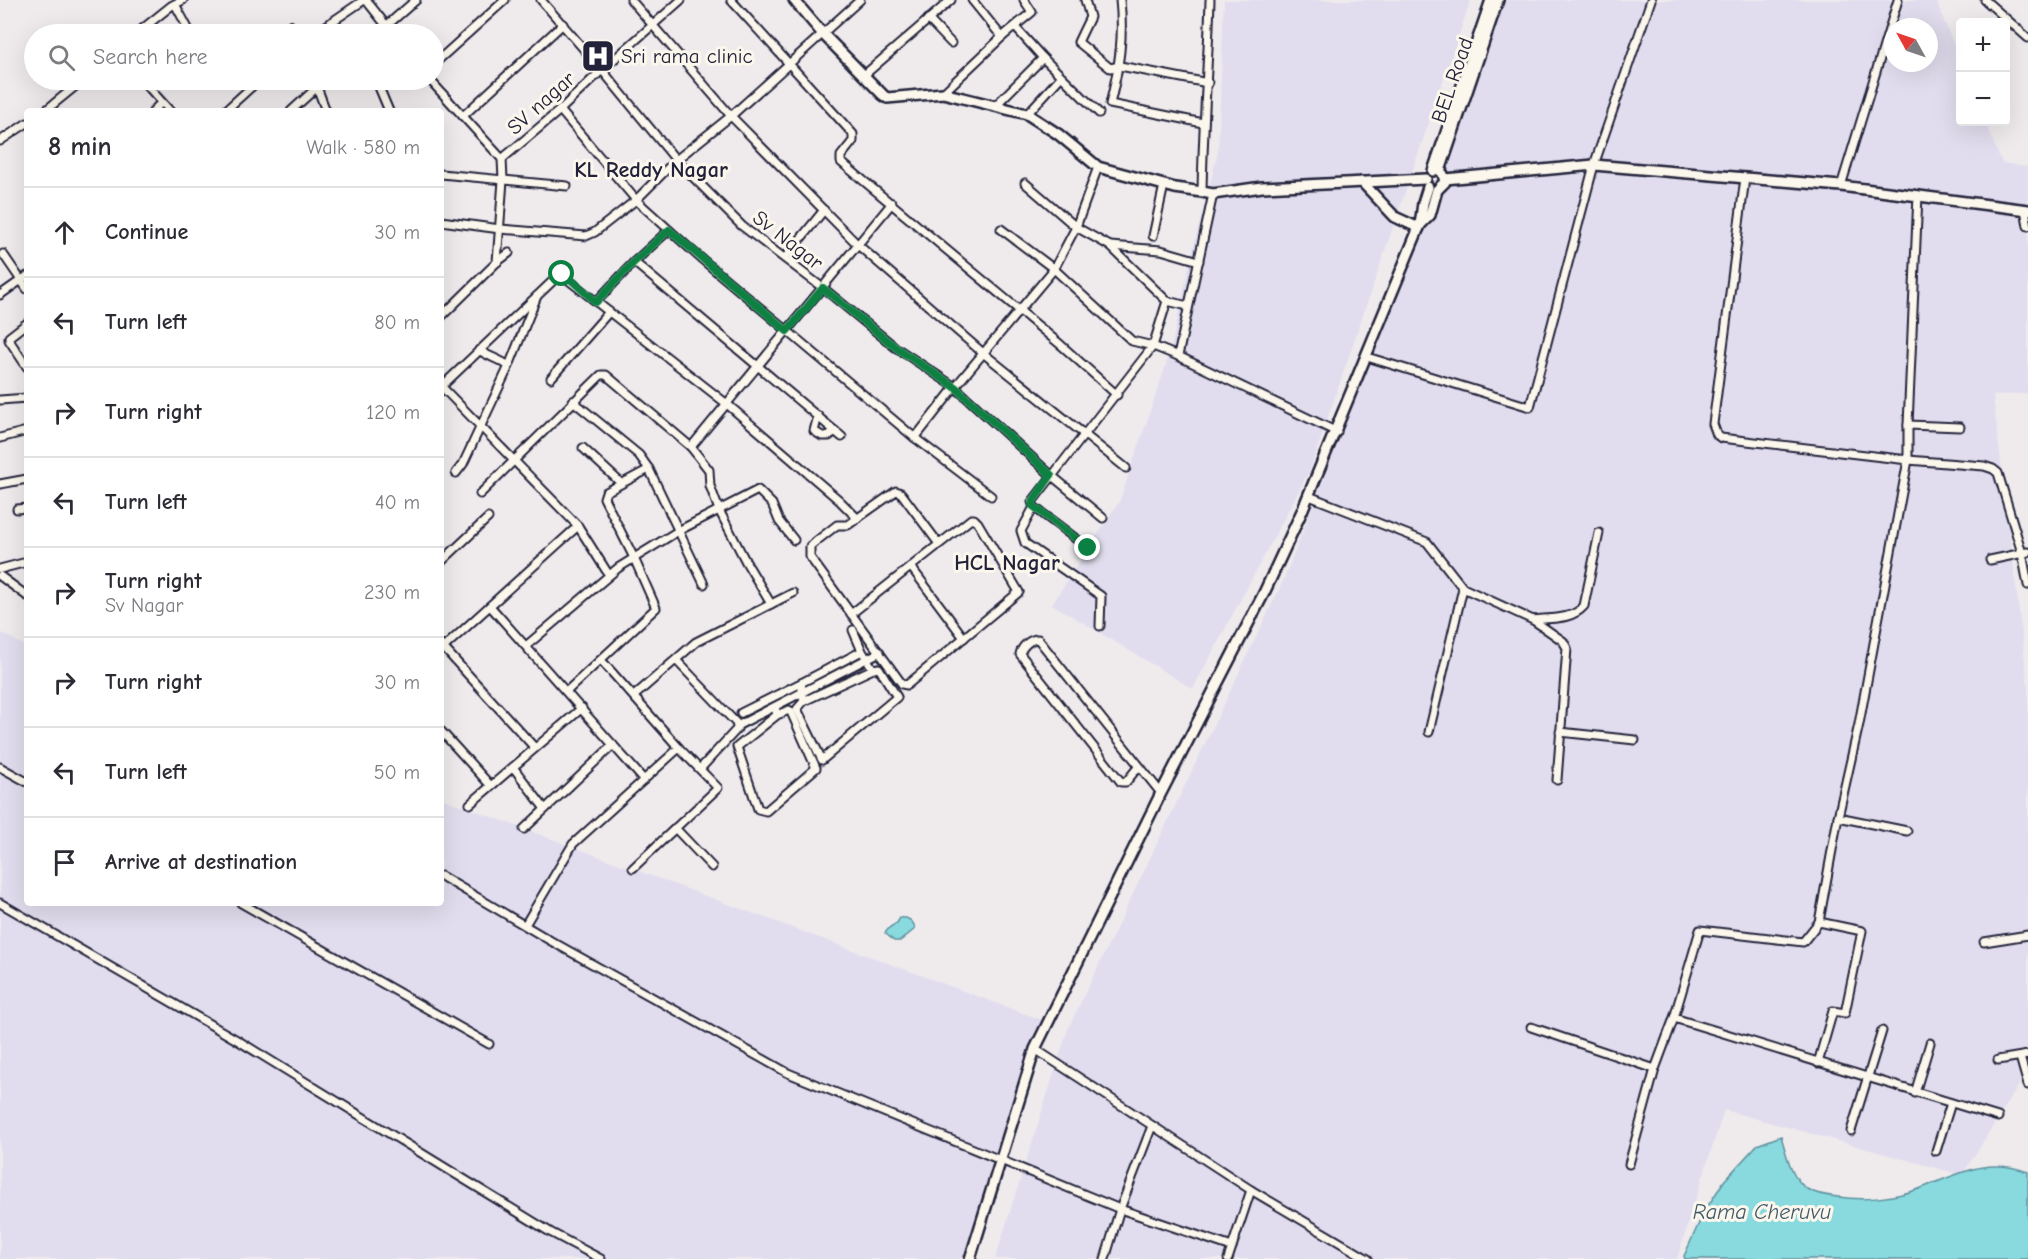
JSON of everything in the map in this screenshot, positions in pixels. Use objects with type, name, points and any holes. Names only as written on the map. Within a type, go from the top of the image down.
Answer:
[{"type":"street","points":[[148,24],[172,3],[183,0]]},
{"type":"street","points":[[330,24],[365,0],[384,24]]},
{"type":"street","points":[[388,24],[416,0]]},
{"type":"street","points":[[444,54],[506,0]]},
{"type":"street","name":"Sv Nagar","points":[[541,0],[676,160],[742,226],[895,347],[955,387],[1103,519]]},
{"type":"street","points":[[631,0],[731,116],[858,244],[983,353],[1126,468]]},
{"type":"street","name":"SV nagar","points":[[439,90],[502,159],[560,110],[681,0]]},
{"type":"street","points":[[731,0],[853,134],[853,141],[841,156],[841,162],[1117,394]]},
{"type":"street","points":[[444,221],[500,229],[586,236],[594,232],[636,200],[676,160],[731,116],[860,0]]},
{"type":"street","points":[[863,76],[951,0]]},
{"type":"street","points":[[972,0],[1002,37]]},
{"type":"street","points":[[944,93],[1002,37],[1032,12],[1024,0]]},
{"type":"street","points":[[1086,0],[1090,17],[1078,42],[1110,68],[1120,66],[1208,83]]},
{"type":"street","points":[[1120,0],[1122,18],[1120,66],[1110,104],[1203,123]]},
{"type":"street","points":[[1202,192],[1203,123],[1208,83],[1210,0]]},
{"type":"street","name":"BEL Road","points":[[1439,174],[1449,134],[1491,0]]},
{"type":"street","name":"BEL Road","points":[[1449,134],[1498,0]]},
{"type":"street","points":[[1367,357],[1530,408],[1594,165],[1651,0]]},
{"type":"street","points":[[1841,186],[1898,0]]},
{"type":"street","points":[[1985,0],[2028,38]]},
{"type":"street","points":[[797,1],[822,33],[887,98],[944,93],[1027,114],[1058,134],[1098,167],[1164,185],[1213,194],[1262,188],[1362,182],[1441,187],[1439,174]]},
{"type":"street","points":[[172,3],[185,24]]},
{"type":"street","points":[[928,19],[951,43]]},
{"type":"street","points":[[463,116],[563,24]]},
{"type":"street","points":[[1015,27],[1099,113]]},
{"type":"street","points":[[996,105],[1043,58]]},
{"type":"street","points":[[1027,114],[1058,80]]},
{"type":"street","points":[[49,108],[71,90]]},
{"type":"street","points":[[150,90],[167,108]]},
{"type":"street","points":[[228,108],[248,90]]},
{"type":"street","points":[[294,108],[314,90]]},
{"type":"street","points":[[318,90],[325,108]]},
{"type":"street","points":[[380,90],[388,108]]},
{"type":"street","points":[[156,108],[161,103]]},
{"type":"street","points":[[560,110],[636,200],[669,230],[915,438],[992,496]]},
{"type":"street","points":[[0,141],[24,125]]},
{"type":"street","points":[[497,262],[503,180],[502,159]]},
{"type":"street","points":[[970,1259],[1035,1049],[1161,793],[1264,592],[1309,496],[1420,227],[1430,215],[1430,185],[1439,174],[1594,165],[1841,186],[2026,209],[2028,226]]},
{"type":"street","points":[[915,438],[1054,269],[1076,227],[1098,167]]},
{"type":"street","points":[[444,174],[567,186]]},
{"type":"street","points":[[1745,178],[1713,424],[1717,435],[1721,438],[1908,460],[1984,466],[1994,469],[1998,474],[2025,553],[2028,585]]},
{"type":"street","points":[[1362,182],[1395,216],[1420,227]]},
{"type":"street","points":[[1024,183],[1076,227],[1110,246],[1167,301],[1188,306]]},
{"type":"street","points":[[1153,236],[1164,185]]},
{"type":"street","points":[[1178,356],[1213,194]]},
{"type":"street","points":[[1629,1164],[1655,1069],[1674,1018],[1700,930],[1803,942],[1819,922],[1838,817],[1859,724],[1908,460],[1918,195]]},
{"type":"street","points":[[691,447],[892,203]]},
{"type":"street","points":[[784,258],[824,210]]},
{"type":"street","points":[[1001,229],[1054,269],[1132,341],[1178,356],[1337,432]]},
{"type":"street","points":[[596,302],[669,230]]},
{"type":"street","points":[[1110,246],[1161,250],[1199,261]]},
{"type":"street","points":[[444,314],[509,253]]},
{"type":"street","points":[[0,295],[24,278],[3,254]]},
{"type":"street","points":[[634,262],[842,437]]},
{"type":"street","points":[[444,383],[537,293],[562,274],[727,404],[857,518]]},
{"type":"street","points":[[456,473],[463,464],[509,366],[537,293]]},
{"type":"street","points":[[1088,548],[1034,507],[1032,502],[1153,346],[1167,301]]},
{"type":"street","points":[[551,378],[609,312]]},
{"type":"street","points":[[24,325],[9,340],[24,362]]},
{"type":"street","points":[[480,350],[509,366]]},
{"type":"street","points":[[480,494],[573,401],[601,375],[606,375],[691,447],[709,470],[710,486],[719,510],[771,604]]},
{"type":"street","points":[[444,389],[578,526],[609,575]]},
{"type":"street","points":[[0,400],[24,398]]},
{"type":"street","points":[[573,401],[639,456],[649,469],[704,584]]},
{"type":"street","points":[[818,416],[814,431],[829,436],[835,430]]},
{"type":"street","points":[[1908,425],[1960,427]]},
{"type":"street","points":[[0,438],[24,432]]},
{"type":"street","points":[[583,448],[621,483]]},
{"type":"street","points":[[567,691],[656,608],[604,498],[606,492],[649,469]]},
{"type":"street","points":[[0,484],[24,480]]},
{"type":"street","points":[[526,646],[609,575],[634,558],[678,531],[758,490],[772,504],[779,521],[794,540]]},
{"type":"street","points":[[851,614],[971,519],[978,522],[1019,592],[907,685],[902,684],[851,614],[808,552],[810,546],[837,525],[848,525],[896,491],[901,493],[939,544]]},
{"type":"street","points":[[1309,496],[1427,542],[1463,588],[1533,620],[1563,641],[1567,648],[1557,780]]},
{"type":"street","points":[[1034,507],[1021,531],[1025,543],[1101,596],[1100,626]]},
{"type":"street","points":[[17,509],[24,508]]},
{"type":"street","points":[[444,559],[489,518]]},
{"type":"street","points":[[444,646],[578,526]]},
{"type":"street","points":[[1533,620],[1571,616],[1578,613],[1584,606],[1599,533]]},
{"type":"street","points":[[1990,560],[2025,553]]},
{"type":"street","points":[[0,569],[24,563]]},
{"type":"street","points":[[911,567],[964,638]]},
{"type":"street","points":[[0,576],[24,594]]},
{"type":"street","points":[[1430,732],[1463,588]]},
{"type":"street","points":[[634,696],[696,642],[793,593]]},
{"type":"street","points":[[490,606],[644,780]]},
{"type":"street","points":[[853,630],[873,669]]},
{"type":"street","points":[[1139,766],[1126,782],[1120,782],[1020,654],[1022,647],[1038,639],[1161,793]]},
{"type":"street","points":[[444,650],[535,748]]},
{"type":"street","points":[[741,713],[862,651]]},
{"type":"street","points":[[700,769],[738,726],[803,697],[880,652]]},
{"type":"street","points":[[601,660],[718,788],[633,868]]},
{"type":"street","points":[[676,660],[738,726]]},
{"type":"street","points":[[879,668],[897,697],[822,760],[796,708],[803,697],[879,668]]},
{"type":"street","points":[[801,683],[803,697]]},
{"type":"street","points":[[470,804],[582,708]]},
{"type":"street","points":[[789,710],[791,712],[816,768],[766,811],[758,809],[737,747],[776,711],[789,710]]},
{"type":"street","points":[[1560,732],[1635,740]]},
{"type":"street","points":[[444,733],[491,786]]},
{"type":"street","points":[[524,829],[613,745]]},
{"type":"street","points":[[525,925],[573,844],[679,748]]},
{"type":"street","points":[[0,767],[24,780]]},
{"type":"street","points":[[513,767],[545,809]]},
{"type":"street","points":[[1838,817],[1907,831]]},
{"type":"street","points":[[675,828],[712,867]]},
{"type":"street","points":[[444,878],[788,1074],[1120,1209],[1232,1247]]},
{"type":"street","points":[[0,903],[237,1040],[550,1232],[602,1259]]},
{"type":"street","points":[[246,906],[489,1044]]},
{"type":"street","points":[[1818,1063],[1833,1011],[1845,1013],[1862,931],[1819,922]]},
{"type":"street","points":[[1984,942],[2028,935]]},
{"type":"street","points":[[1674,1018],[1998,1117]]},
{"type":"street","points":[[1531,1027],[1655,1069]]},
{"type":"street","points":[[1851,1131],[1882,1031]]},
{"type":"street","points":[[1916,1093],[1930,1043]]},
{"type":"street","points":[[1035,1049],[1251,1190],[1368,1259]]},
{"type":"street","points":[[1998,1060],[2024,1056],[2028,1085]]},
{"type":"street","points":[[1936,1151],[1951,1103]]},
{"type":"street","points":[[1105,1259],[1120,1209],[1152,1126]]},
{"type":"street","points":[[1228,1259],[1251,1190]]},
{"type":"shaded area","points":[[1224,0],[1471,0],[1310,470],[1193,689],[1052,604],[1120,500],[1170,353],[1192,253],[1218,152]]},
{"type":"shaded area","points":[[1500,0],[1936,0],[1956,51],[1956,126],[1987,126],[2002,163],[2028,167],[2028,393],[1993,396],[2028,686],[2028,1071],[1962,1175],[1724,1110],[1677,1259],[995,1259],[1068,1029],[1283,581],[1422,230]]},
{"type":"shaded area","points":[[0,632],[24,645],[24,906],[444,906],[444,799],[1042,1020],[966,1259],[0,1259]]},
{"type":"water","points":[[900,918],[910,920],[915,929],[900,941],[894,941],[885,933]]},
{"type":"water","name":"Rama Cheruvu","points":[[1781,1136],[1790,1165],[1801,1184],[1810,1191],[1830,1196],[1868,1199],[1889,1197],[1919,1189],[1959,1173],[1985,1167],[1999,1166],[2028,1172],[2028,1259],[1685,1259],[1684,1256],[1704,1212],[1724,1181],[1757,1145]]},
{"type":"place","name":"Sri rama clinic","points":[[598,56]]},
{"type":"district","name":"KL Reddy Nagar","points":[[651,169]]},
{"type":"district","name":"HCL Nagar","points":[[1007,562]]},
{"type":"route","points":[[562,274],[596,302],[669,230],[787,331],[823,288],[895,347],[955,387],[1051,475],[1032,505],[1088,548]]}]
